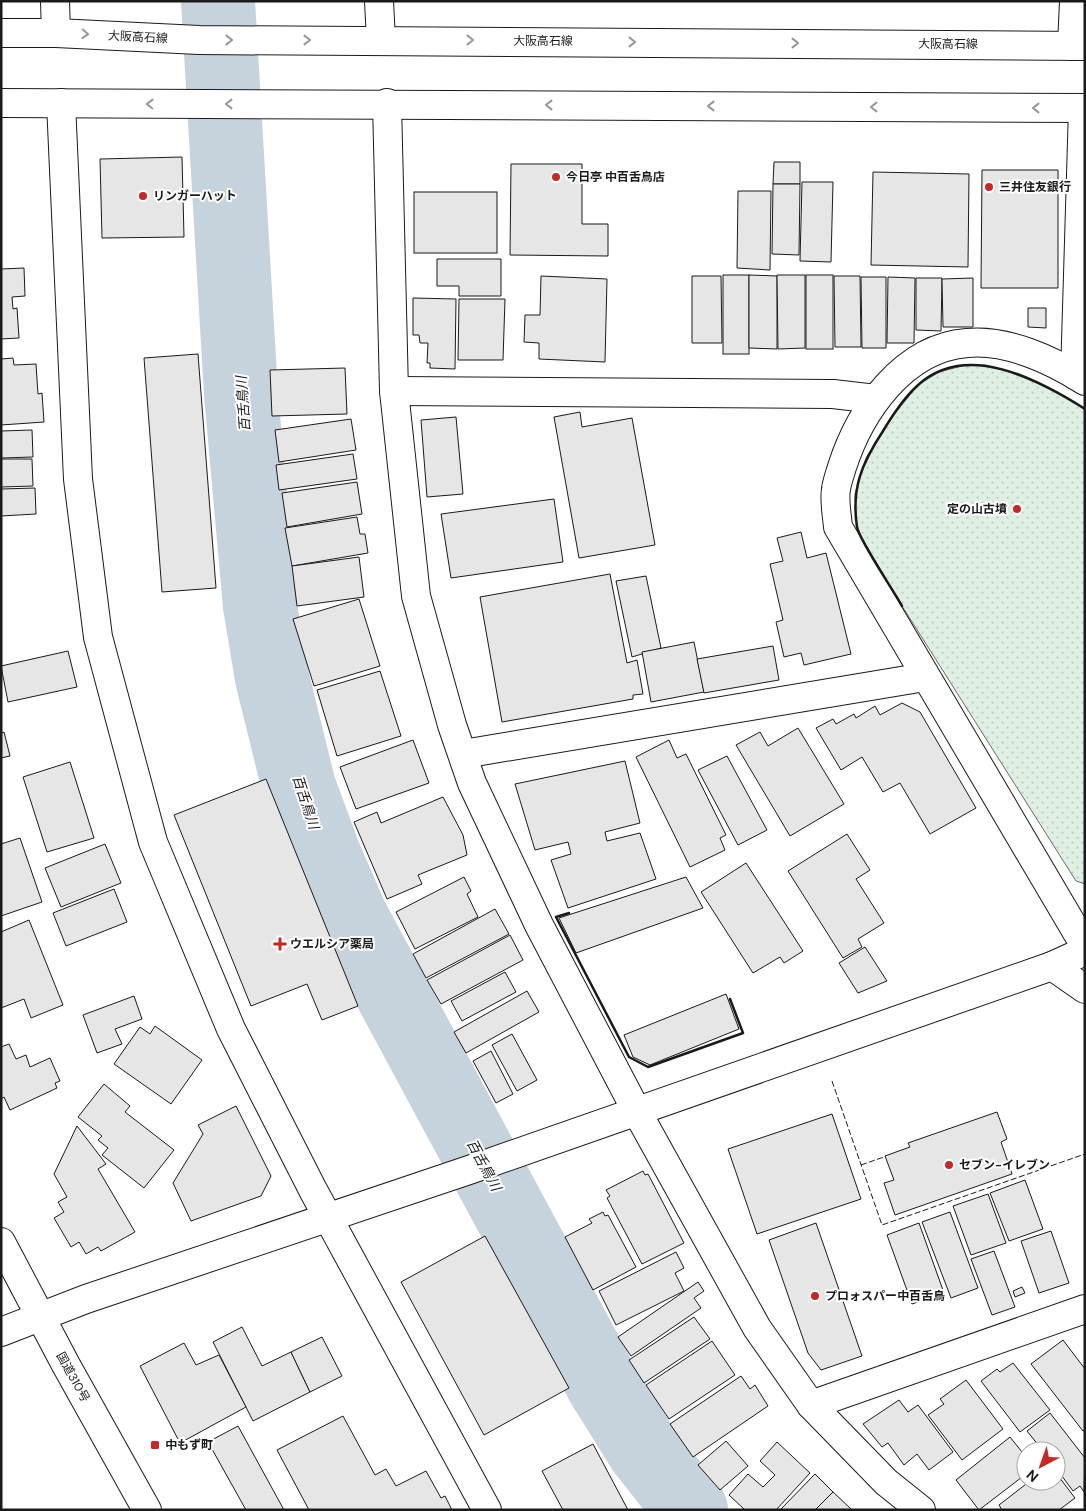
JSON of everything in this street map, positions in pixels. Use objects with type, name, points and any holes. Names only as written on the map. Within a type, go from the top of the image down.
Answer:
[{"type":"main road","points":[[55,1],[56,33]]},
{"type":"main road","points":[[379,1],[381,40]]},
{"type":"main road","points":[[1074,1],[1079,46]]},
{"type":"main road","name":"大阪高石線","points":[[1,33],[56,33],[199,40],[1079,46]]},
{"type":"main road","points":[[1,103],[1084,108],[1080,378],[1014,347],[967,343],[933,351],[903,369],[876,399],[850,444],[836,489],[838,527],[1085,946]]},
{"type":"main road","points":[[62,103],[78,479],[98,637],[153,842],[231,1029],[328,1218],[487,1510]]},
{"type":"main road","points":[[387,104],[394,391],[416,596],[452,725],[472,783],[539,926],[636,1110],[757,1328],[812,1405],[886,1482],[921,1510]]},
{"type":"main road","points":[[394,391],[833,394],[876,399]]},
{"type":"main road","points":[[463,754],[925,676]]},
{"type":"main road","points":[[1,1332],[86,1299],[469,1170],[1052,966],[1085,951]]},
{"type":"main road","points":[[1052,966],[1085,989]]},
{"type":"main road","name":"国道310号","points":[[1,1242],[147,1510]]},
{"type":"main road","points":[[812,1405],[1085,1309]]},
{"type":"green space","points":[[985,365],[1036,383],[1085,409],[1085,884],[1076,881],[902,606],[857,530],[855,494],[866,458],[892,417],[918,385],[939,372],[962,366]]},
{"type":"building","points":[[182,157],[184,237],[102,238],[100,159]]},
{"type":"building","points":[[774,162],[800,162],[800,184],[773,184]]},
{"type":"building","points":[[511,164],[582,164],[582,224],[608,224],[608,256],[510,255]]},
{"type":"building","points":[[982,170],[1058,170],[1058,288],[981,288]]},
{"type":"building","points":[[873,172],[969,174],[968,267],[871,265]]},
{"type":"building","points":[[802,182],[833,182],[831,262],[800,261]]},
{"type":"building","points":[[773,184],[800,184],[799,255],[772,254]]},
{"type":"building","points":[[738,191],[771,191],[770,270],[737,268]]},
{"type":"building","points":[[414,192],[497,192],[497,253],[414,253]]},
{"type":"building","points":[[437,259],[501,259],[501,296],[459,296],[459,286],[437,286]]},
{"type":"building","points":[[24,268],[25,296],[12,297],[13,309],[17,308],[19,338],[1,339],[1,269]]},
{"type":"building","points":[[723,275],[749,275],[749,354],[723,354]]},
{"type":"building","points":[[749,275],[777,276],[777,349],[749,348]]},
{"type":"building","points":[[777,275],[805,275],[805,348],[778,349]]},
{"type":"building","points":[[806,275],[833,275],[833,349],[806,349]]},
{"type":"building","points":[[541,276],[607,279],[605,362],[539,359],[539,343],[524,342],[525,315],[540,315]]},
{"type":"building","points":[[692,276],[721,276],[722,343],[692,343]]},
{"type":"building","points":[[834,276],[860,276],[861,347],[835,347]]},
{"type":"building","points":[[861,277],[886,277],[886,348],[862,348]]},
{"type":"building","points":[[888,277],[915,278],[914,343],[887,343]]},
{"type":"building","points":[[916,278],[942,278],[941,331],[916,330]]},
{"type":"building","points":[[973,278],[973,327],[943,327],[942,279]]},
{"type":"building","points":[[413,298],[456,299],[455,369],[430,368],[430,363],[427,363],[428,343],[420,343],[419,335],[413,335]]},
{"type":"building","points":[[459,299],[505,299],[503,360],[458,360]]},
{"type":"building","points":[[1028,308],[1046,308],[1046,328],[1028,327]]},
{"type":"building","points":[[198,354],[216,588],[162,592],[144,358]]},
{"type":"building","points":[[13,358],[14,365],[36,364],[38,394],[42,393],[44,422],[1,425],[1,359]]},
{"type":"building","points":[[345,368],[347,414],[272,416],[270,370]]},
{"type":"building","points":[[580,412],[582,427],[632,418],[655,545],[579,558],[554,417]]},
{"type":"building","points":[[456,417],[463,494],[427,497],[421,420]]},
{"type":"building","points":[[351,419],[356,450],[279,462],[275,430]]},
{"type":"building","points":[[32,430],[33,457],[1,458],[1,431]]},
{"type":"building","points":[[353,454],[357,479],[279,490],[276,465]]},
{"type":"building","points":[[1,459],[32,459],[33,486],[1,487]]},
{"type":"building","points":[[357,482],[362,514],[287,527],[282,493]]},
{"type":"building","points":[[35,488],[36,514],[1,516],[1,489]]},
{"type":"building","points":[[554,499],[563,562],[451,578],[441,514]]},
{"type":"building","points":[[357,517],[360,534],[365,534],[368,553],[292,566],[285,528]]},
{"type":"building","points":[[801,532],[807,558],[826,553],[851,654],[804,665],[801,653],[784,657],[776,622],[783,620],[770,564],[783,561],[777,538]]},
{"type":"building","points":[[359,557],[364,597],[297,606],[292,566]]},
{"type":"building","points":[[610,574],[627,663],[637,660],[643,694],[633,695],[633,699],[502,722],[480,597]]},
{"type":"building","points":[[646,576],[661,648],[632,657],[616,581]]},
{"type":"building","points":[[359,599],[380,666],[314,686],[293,619]]},
{"type":"building","points":[[694,642],[704,692],[651,702],[642,652]]},
{"type":"building","points":[[773,646],[779,680],[704,693],[697,659]]},
{"type":"building","points":[[68,651],[77,687],[8,702],[1,666]]},
{"type":"building","points":[[380,671],[401,736],[337,756],[317,690]]},
{"type":"building","points":[[902,703],[920,712],[976,808],[930,834],[900,783],[883,792],[862,757],[841,770],[816,728],[833,719],[836,724],[854,714],[856,718],[875,706],[880,715]]},
{"type":"building","points":[[798,728],[844,804],[790,836],[736,745],[760,732],[768,746]]},
{"type":"building","points":[[4,732],[10,756],[1,758],[1,733]]},
{"type":"building","points":[[413,740],[429,783],[356,809],[340,767]]},
{"type":"building","points":[[669,740],[677,758],[686,754],[726,835],[720,838],[725,850],[690,867],[636,757]]},
{"type":"building","points":[[727,756],[767,830],[738,845],[698,770]]},
{"type":"building","points":[[625,761],[640,823],[605,832],[607,841],[640,833],[656,879],[568,908],[551,860],[571,854],[568,842],[535,850],[515,784]]},
{"type":"building","points":[[70,762],[94,838],[47,852],[23,777]]},
{"type":"building","points":[[266,779],[358,1006],[322,1020],[307,984],[251,1006],[174,815]]},
{"type":"building","points":[[443,797],[463,835],[467,855],[418,875],[422,884],[387,899],[354,822],[377,812],[381,823]]},
{"type":"building","points":[[847,834],[870,870],[856,879],[884,923],[858,939],[862,947],[843,958],[788,871]]},
{"type":"building","points":[[20,838],[42,902],[1,916],[1,844]]},
{"type":"building","points":[[105,844],[121,883],[61,907],[45,868]]},
{"type":"building","points":[[746,863],[803,951],[784,963],[780,957],[753,973],[701,892]]},
{"type":"building","points":[[464,877],[471,891],[467,894],[478,917],[415,949],[396,912]]},
{"type":"building","points":[[686,877],[703,908],[576,953],[559,918]]},
{"type":"building","points":[[114,889],[127,922],[66,946],[53,913]]},
{"type":"building","points":[[495,909],[509,934],[426,978],[413,954]]},
{"type":"building","points":[[29,920],[63,1005],[31,1018],[24,999],[1,1008],[1,932]]},
{"type":"building","points":[[510,935],[523,960],[441,1004],[427,980]]},
{"type":"building","points":[[865,947],[887,981],[858,993],[839,963]]},
{"type":"building","points":[[505,972],[516,992],[462,1021],[451,1001]]},
{"type":"building","points":[[527,991],[539,1012],[466,1053],[454,1032]]},
{"type":"building","points":[[726,994],[739,1029],[650,1065],[633,1057],[624,1035]]},
{"type":"building","points":[[134,996],[142,1019],[115,1029],[122,1044],[97,1053],[83,1015]]},
{"type":"building","points":[[155,1026],[202,1060],[171,1104],[114,1064],[140,1027],[150,1034]]},
{"type":"building","points":[[512,1034],[537,1080],[517,1091],[492,1045]]},
{"type":"building","points":[[9,1044],[16,1059],[26,1055],[30,1067],[50,1058],[60,1081],[55,1083],[57,1088],[10,1110],[4,1097],[1,1099],[1,1047]]},
{"type":"building","points":[[491,1051],[513,1094],[496,1103],[473,1061]]},
{"type":"building","points":[[104,1084],[130,1106],[125,1112],[174,1150],[144,1188],[102,1155],[108,1148],[98,1140],[102,1136],[78,1117]]},
{"type":"building","points":[[236,1106],[271,1176],[261,1196],[191,1221],[173,1183],[203,1134],[198,1125]]},
{"type":"building","name":"セブン-イレブン","points":[[997,1112],[1007,1139],[1001,1142],[1012,1174],[895,1215],[884,1183],[894,1180],[885,1156],[910,1147],[908,1143]]},
{"type":"building","points":[[832,1114],[861,1199],[757,1234],[728,1149]]},
{"type":"building","points":[[77,1126],[106,1164],[98,1169],[135,1232],[101,1251],[98,1247],[86,1254],[79,1242],[71,1247],[54,1218],[64,1212],[58,1202],[67,1197],[54,1174]]},
{"type":"building","points":[[643,1171],[645,1175],[648,1174],[684,1243],[642,1264],[607,1198],[610,1196],[606,1190]]},
{"type":"building","points":[[1025,1180],[1043,1229],[1009,1241],[990,1193]]},
{"type":"building","points":[[988,1194],[1006,1243],[971,1255],[953,1206]]},
{"type":"building","points":[[603,1212],[605,1216],[608,1215],[636,1267],[593,1290],[565,1237],[592,1223],[589,1219]]},
{"type":"building","points":[[950,1212],[978,1288],[951,1298],[922,1222]]},
{"type":"building","name":"プロォスパー中百舌鳥","points":[[816,1223],[862,1356],[821,1370],[808,1353],[769,1240]]},
{"type":"building","points":[[919,1223],[944,1293],[912,1304],[887,1235]]},
{"type":"building","points":[[1051,1231],[1069,1283],[1039,1293],[1021,1241]]},
{"type":"building","points":[[485,1236],[569,1388],[484,1435],[401,1282]]},
{"type":"building","points":[[994,1251],[1015,1307],[992,1315],[971,1259]]},
{"type":"building","points":[[676,1252],[684,1268],[675,1273],[684,1291],[616,1325],[599,1291]]},
{"type":"building","points":[[698,1282],[704,1291],[694,1298],[701,1308],[631,1356],[618,1337]]},
{"type":"building","points":[[1022,1287],[1025,1293],[1015,1297],[1013,1291]]},
{"type":"building","points":[[694,1317],[710,1339],[644,1383],[629,1360]]},
{"type":"building","points":[[242,1327],[262,1366],[291,1352],[310,1392],[253,1421],[213,1342]]},
{"type":"building","points":[[322,1337],[342,1376],[310,1392],[291,1352]]},
{"type":"building","points":[[1063,1340],[1085,1369],[1085,1430],[1083,1431],[1031,1364]]},
{"type":"building","points":[[712,1341],[735,1375],[669,1419],[646,1385]]},
{"type":"building","points":[[184,1343],[196,1365],[219,1355],[246,1407],[180,1443],[140,1366]]},
{"type":"building","points":[[1013,1363],[1050,1410],[1020,1432],[981,1381],[997,1369],[1000,1372]]},
{"type":"building","points":[[741,1376],[750,1389],[755,1385],[768,1406],[693,1457],[670,1424]]},
{"type":"building","points":[[966,1380],[1003,1429],[962,1460],[928,1415],[944,1404],[940,1399]]},
{"type":"building","points":[[899,1400],[908,1412],[918,1405],[953,1452],[929,1470],[917,1454],[904,1465],[888,1443],[882,1447],[863,1424]]},
{"type":"building","points":[[1050,1413],[1085,1458],[1084,1492],[1080,1486],[1073,1491],[1066,1482],[1066,1441],[1035,1441],[1027,1431]]},
{"type":"building","points":[[343,1416],[375,1475],[386,1469],[396,1486],[426,1471],[441,1498],[445,1496],[452,1510],[309,1510],[277,1450]]},
{"type":"building","points":[[238,1426],[284,1510],[246,1510],[208,1442]]},
{"type":"building","points":[[1010,1437],[1016,1444],[1016,1482],[979,1510],[956,1480]]},
{"type":"building","points":[[726,1441],[748,1466],[720,1490],[698,1465]]},
{"type":"building","points":[[777,1442],[810,1473],[776,1510],[745,1510],[729,1495],[748,1474],[763,1487],[775,1475],[760,1461]]},
{"type":"building","points":[[593,1444],[628,1510],[563,1510],[542,1471]]},
{"type":"building","points":[[815,1474],[833,1492],[815,1510],[780,1510]]},
{"type":"building","points":[[1066,1486],[1075,1498],[1059,1510],[1002,1510],[999,1505],[1017,1491],[1066,1491]]},
{"type":"building","points":[[833,1492],[851,1510],[815,1510]]},
{"type":"waterway","name":"百舌鳥川","points":[[218,1],[241,394],[260,606],[272,678],[299,787],[324,855],[351,917],[602,1383],[643,1449],[691,1510]]},
{"type":"fence","points":[[832,1081],[882,1225],[1085,1154]]},
{"type":"fence","points":[[861,1165],[884,1157]]},
{"type":"wall","points":[[902,606],[859,534],[856,500],[860,476],[869,454],[894,413],[912,391],[936,373],[957,366],[980,365],[1002,369],[1025,377],[1085,409]]},
{"type":"wall","points":[[569,913],[556,917],[629,1057],[648,1067],[743,1033],[730,999]]},
{"type":"place","name":"今日亭 中百舌鳥店","points":[[556,177]]},
{"type":"place","name":"三井住友銀行","points":[[989,187]]},
{"type":"place","name":"リンガーハット","points":[[143,196]]},
{"type":"place","name":"定の山古墳","points":[[1017,509]]},
{"type":"place","name":"ウエルシア薬局","points":[[280,944]]},
{"type":"place","name":"セブン-イレブン","points":[[949,1165]]},
{"type":"place","name":"プロォスパー中百舌鳥","points":[[815,1296]]},
{"type":"place","name":"中もず町","points":[[155,1445]]}]
